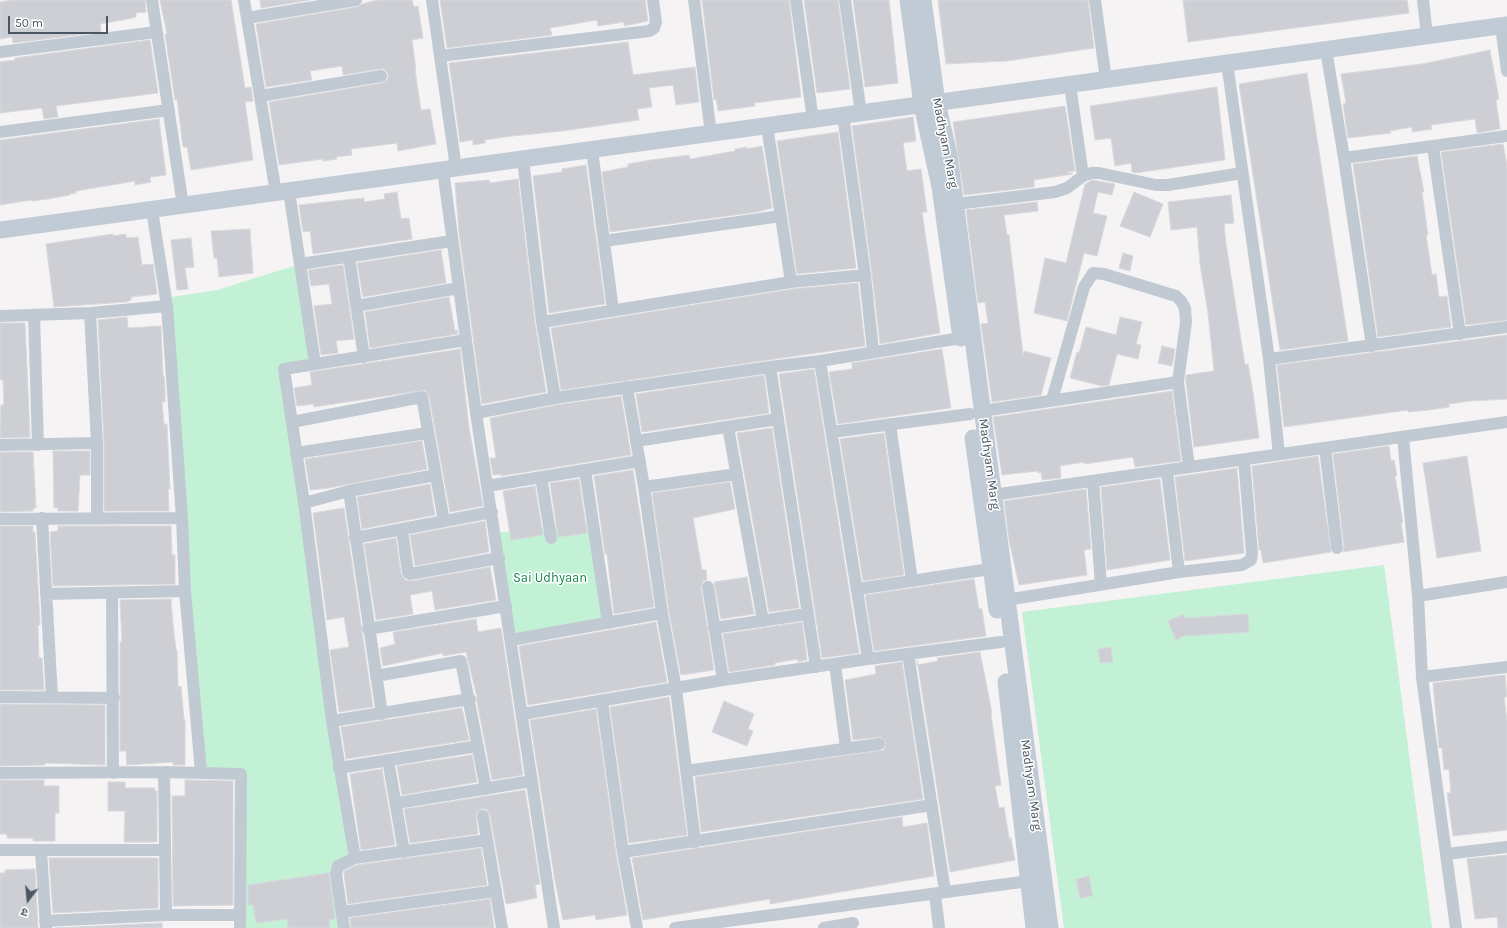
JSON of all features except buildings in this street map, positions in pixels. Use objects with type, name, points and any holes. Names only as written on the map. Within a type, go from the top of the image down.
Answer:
[{"type":"street","points":[[152,0],[183,206]]},
{"type":"street","points":[[244,0],[260,96],[300,264],[315,364]]},
{"type":"street","points":[[247,18],[356,0]]},
{"type":"street","points":[[432,0],[440,56],[449,169],[452,241],[476,413],[554,928]]},
{"type":"street","points":[[440,56],[649,31],[654,28],[656,22],[653,0]]},
{"type":"street","points":[[694,0],[711,134]]},
{"type":"street","points":[[796,0],[813,120]]},
{"type":"street","points":[[845,0],[861,113]]},
{"type":"street","name":"Madhyam Marg","points":[[908,0],[930,104],[949,155],[956,204],[990,569],[1001,642],[1034,928]]},
{"type":"street","name":"Madhyam Marg","points":[[922,0],[930,104],[940,187],[961,338],[993,495],[1050,928]]},
{"type":"street","points":[[1095,0],[1106,80]]},
{"type":"street","points":[[1423,0],[1428,36]]},
{"type":"street","points":[[0,230],[1504,25],[1507,71]]},
{"type":"street","points":[[0,52],[156,32]]},
{"type":"street","points":[[1326,50],[1344,158],[1372,346]]},
{"type":"street","points":[[1227,63],[1269,359],[1279,454]]},
{"type":"street","points":[[260,96],[381,76]]},
{"type":"street","points":[[1070,85],[1083,176]]},
{"type":"street","points":[[0,132],[168,110]]},
{"type":"street","points":[[844,116],[865,275],[873,351]]},
{"type":"street","points":[[767,126],[791,282]]},
{"type":"street","points":[[1344,158],[1507,136]]},
{"type":"street","points":[[1433,147],[1460,334]]},
{"type":"street","points":[[592,150],[613,310]]},
{"type":"street","points":[[523,159],[542,322],[555,398]]},
{"type":"street","points":[[956,204],[1055,192],[1067,188],[1083,176],[1099,173],[1146,183],[1168,185],[1242,173]]},
{"type":"street","points":[[152,210],[166,306],[182,518],[185,591],[201,772]]},
{"type":"street","points":[[604,242],[781,216]]},
{"type":"street","points":[[300,264],[452,241]]},
{"type":"street","points":[[349,257],[364,357]]},
{"type":"street","points":[[1052,400],[1084,287],[1093,273],[1104,274],[1176,296],[1185,308],[1186,322],[1178,382],[1188,467]]},
{"type":"street","points":[[542,322],[791,282],[865,275]]},
{"type":"street","points":[[356,306],[459,288]]},
{"type":"street","points":[[0,316],[90,313],[166,306]]},
{"type":"street","points":[[90,313],[97,443],[97,518]]},
{"type":"street","points":[[34,315],[38,445]]},
{"type":"street","points":[[1269,359],[1507,327]]},
{"type":"street","points":[[476,413],[555,398],[820,361],[873,351],[961,338]]},
{"type":"street","points":[[355,858],[332,721],[304,503],[284,369],[466,340]]},
{"type":"street","points":[[820,361],[858,589],[868,659]]},
{"type":"street","points":[[770,367],[806,614],[816,667]]},
{"type":"street","points":[[832,432],[1178,382]]},
{"type":"street","points":[[627,387],[640,461],[662,613],[676,689],[695,842]]},
{"type":"street","points":[[292,422],[422,397],[444,521]]},
{"type":"street","points":[[636,440],[778,419]]},
{"type":"street","points":[[993,495],[1507,422]]},
{"type":"street","points":[[890,424],[912,581]]},
{"type":"street","points":[[728,427],[763,621]]},
{"type":"street","points":[[296,453],[428,433]]},
{"type":"street","points":[[1403,437],[1418,596],[1422,677],[1456,928]]},
{"type":"street","points":[[0,446],[97,443]]},
{"type":"street","points":[[1325,448],[1337,548]]},
{"type":"street","points":[[1006,600],[1180,572],[1242,565],[1251,560],[1252,553],[1244,460]]},
{"type":"street","points":[[488,486],[640,461]]},
{"type":"street","points":[[585,470],[608,623]]},
{"type":"street","points":[[1167,470],[1180,572]]},
{"type":"street","points":[[644,487],[737,474]]},
{"type":"street","points":[[304,503],[349,491],[436,475]]},
{"type":"street","points":[[541,477],[551,538]]},
{"type":"street","points":[[1093,481],[1101,584]]},
{"type":"street","points":[[349,491],[368,629],[382,714]]},
{"type":"street","points":[[356,538],[492,512]]},
{"type":"street","points":[[42,518],[52,697]]},
{"type":"street","points":[[0,519],[182,518]]},
{"type":"street","points":[[402,529],[408,572],[410,574],[499,558]]},
{"type":"street","points":[[858,589],[990,569]]},
{"type":"street","points":[[1418,596],[1507,582]]},
{"type":"street","points":[[708,587],[723,680]]},
{"type":"street","points":[[46,594],[185,591]]},
{"type":"street","points":[[112,593],[114,698],[113,773]]},
{"type":"street","points":[[368,629],[506,606]]},
{"type":"street","points":[[511,640],[662,613]]},
{"type":"street","points":[[714,628],[806,614]]},
{"type":"street","points":[[522,714],[723,680],[1001,642]]},
{"type":"street","points":[[908,654],[932,805],[940,892],[939,928]]},
{"type":"street","points":[[376,676],[462,662],[486,789]]},
{"type":"street","points":[[835,664],[846,748]]},
{"type":"street","points":[[1422,677],[1507,667]]},
{"type":"street","points":[[0,697],[114,698]]},
{"type":"street","points":[[332,721],[470,699]]},
{"type":"street","points":[[602,701],[623,852],[637,928]]},
{"type":"street","points":[[686,771],[880,744]]},
{"type":"street","points":[[339,768],[478,746]]},
{"type":"street","points":[[388,760],[397,803],[404,852]]},
{"type":"street","points":[[164,772],[166,915]]},
{"type":"street","points":[[0,773],[201,772],[241,774],[240,928]]},
{"type":"street","points":[[397,803],[532,781]]},
{"type":"street","points":[[623,852],[932,805]]},
{"type":"street","points":[[483,816],[502,928]]},
{"type":"street","points":[[344,928],[336,874],[338,866],[342,863],[355,858],[487,840]]},
{"type":"street","points":[[1446,854],[1507,847]]},
{"type":"street","points":[[0,850],[165,850]]},
{"type":"street","points":[[41,851],[46,924],[166,915],[240,915]]},
{"type":"street","points":[[674,928],[1029,881]]},
{"type":"street","points":[[342,912],[496,891]]},
{"type":"street","points":[[824,928],[853,923]]},
{"type":"green space","points":[[300,264],[315,364],[284,369],[353,858],[335,861],[344,928],[243,928],[241,774],[201,772],[167,306],[173,304],[172,297],[217,290]]},
{"type":"green space","name":"Sai Udhyaan","points":[[591,523],[605,624],[511,640],[495,533]]},
{"type":"green space","points":[[1384,565],[1432,928],[1064,928],[1022,612]]}]
